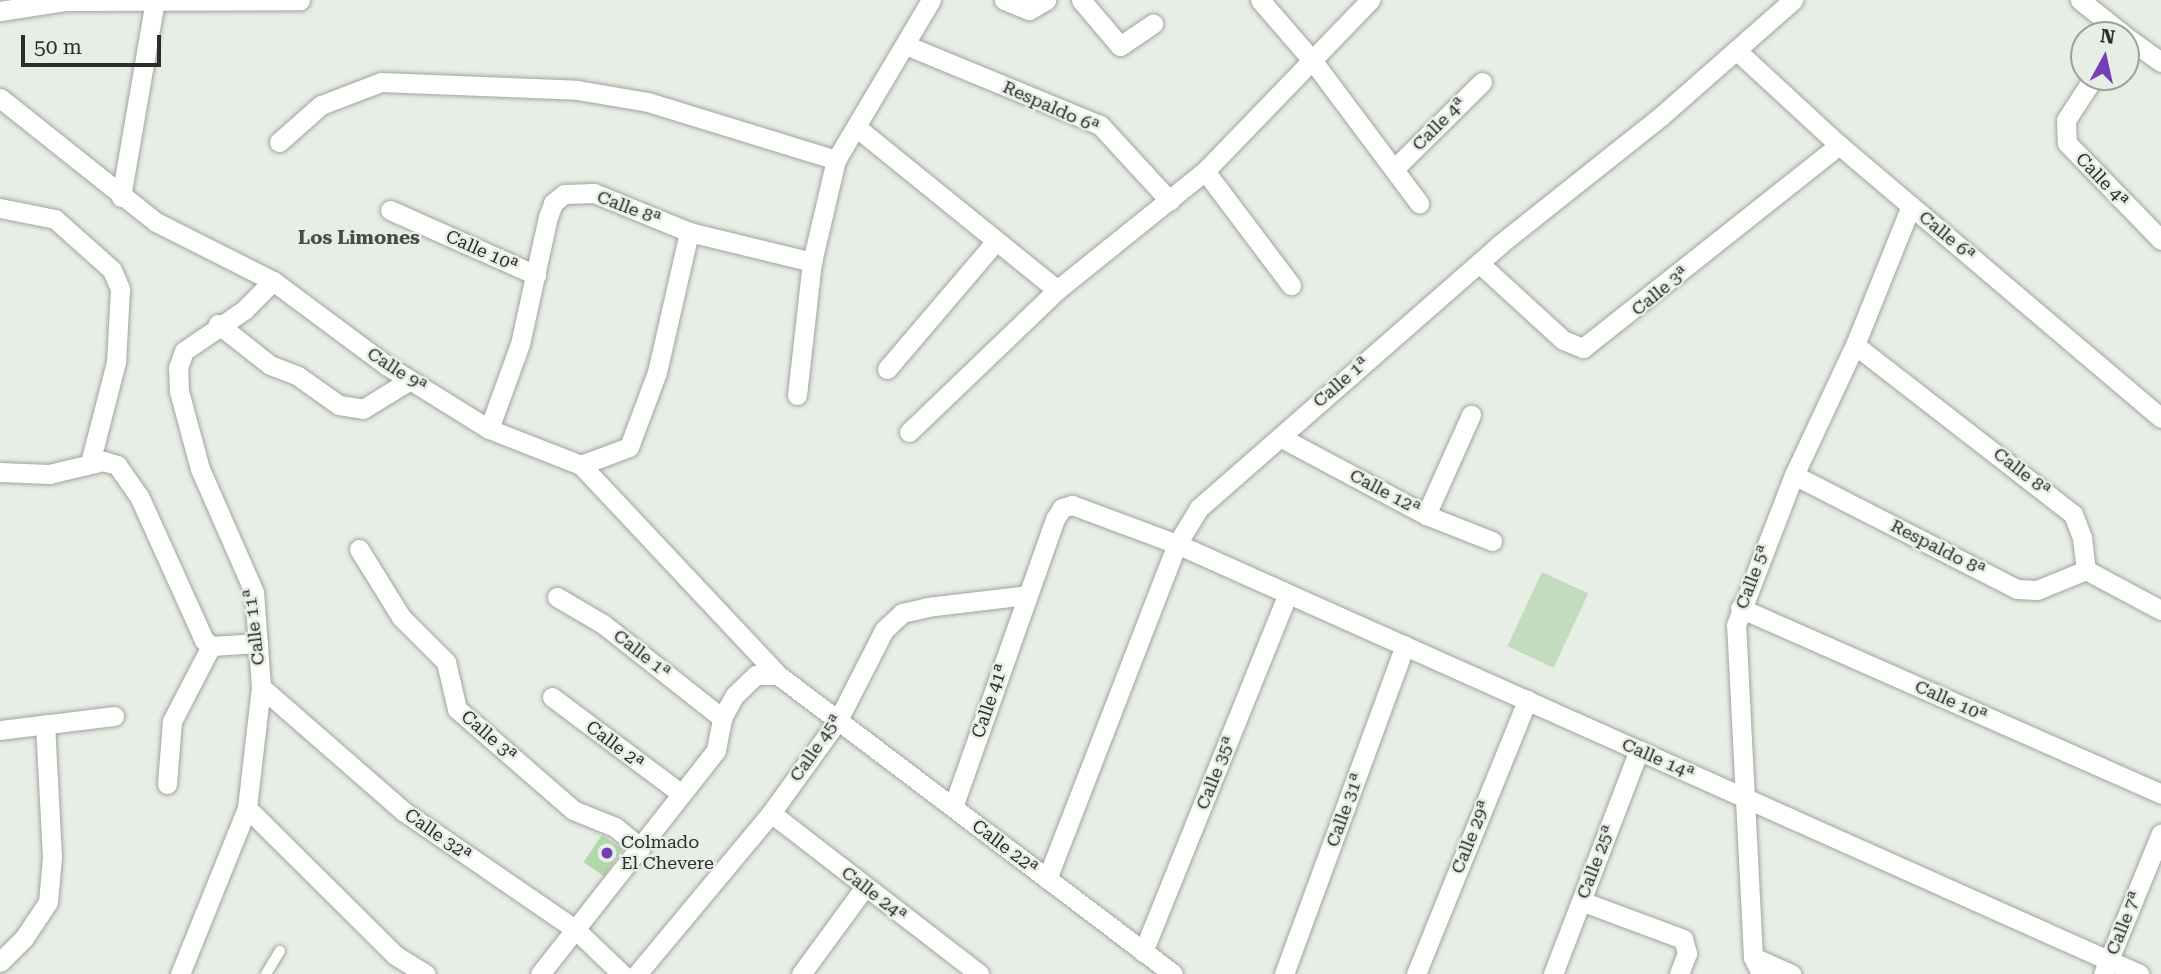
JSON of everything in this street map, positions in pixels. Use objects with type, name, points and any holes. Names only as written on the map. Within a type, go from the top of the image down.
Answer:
[{"type":"street","points":[[0,11],[66,0],[155,0],[225,4],[300,0]]},
{"type":"street","points":[[121,197],[155,0]]},
{"type":"street","points":[[797,395],[812,262],[836,160],[908,46],[931,0]]},
{"type":"street","points":[[1004,0],[1028,10],[1046,0]]},
{"type":"street","points":[[1082,0],[1120,46],[1153,24]]},
{"type":"street","points":[[1260,0],[1312,60],[1395,167],[1419,203]]},
{"type":"street","points":[[909,432],[1057,290],[1205,171],[1370,0]]},
{"type":"street","name":"Calle 1ª","points":[[1047,879],[1177,544],[1199,508],[1479,262],[1793,0]]},
{"type":"street","points":[[2080,0],[2106,21]]},
{"type":"street","name":"Respaldo 6ª","points":[[908,46],[1100,125],[1170,201]]},
{"type":"street","points":[[2140,47],[2161,62]]},
{"type":"street","name":"Calle 6ª","points":[[1736,50],[1839,145],[2161,418]]},
{"type":"street","points":[[279,142],[321,105],[381,82],[577,90],[648,102],[836,160]]},
{"type":"street","name":"Calle 4ª","points":[[1395,167],[1482,82]]},
{"type":"street","name":"Calle 4ª","points":[[2085,91],[2066,120],[2067,143],[2161,240]]},
{"type":"street","name":"Calle 9ª","points":[[0,98],[121,197],[156,222],[273,281],[410,380],[489,429],[582,465]]},
{"type":"street","points":[[856,127],[1057,290]]},
{"type":"street","name":"Calle 3ª","points":[[1479,262],[1563,340],[1583,348],[1839,145]]},
{"type":"street","points":[[1205,171],[1291,285]]},
{"type":"street","name":"Calle 8ª","points":[[489,429],[520,344],[553,203],[564,194],[594,193],[689,232],[812,262]]},
{"type":"street","name":"Calle 5ª","points":[[1757,965],[1736,625],[1740,608],[1794,475],[1855,345],[1911,206]]},
{"type":"street","points":[[0,208],[55,219],[112,270],[120,289],[116,362],[90,463]]},
{"type":"street","name":"Calle 10ª","points":[[390,209],[536,275]]},
{"type":"street","points":[[582,465],[629,447],[657,372],[689,232]]},
{"type":"street","points":[[887,369],[996,241]]},
{"type":"street","name":"Calle 11ª","points":[[180,974],[247,808],[261,687],[254,592],[200,469],[179,391],[178,368],[184,351],[218,324],[244,310],[273,281]]},
{"type":"street","points":[[218,324],[270,365],[298,376],[339,405],[363,408],[410,380]]},
{"type":"street","name":"Calle 8ª","points":[[1855,345],[2073,514],[2082,538],[2086,570]]},
{"type":"street","points":[[1426,515],[1471,415]]},
{"type":"street","name":"Calle 12ª","points":[[1280,437],[1426,515],[1492,541]]},
{"type":"street","points":[[0,472],[62,473],[90,463],[117,465],[127,473],[204,640],[211,646],[258,643]]},
{"type":"street","name":"Calle 22ª","points":[[582,465],[778,676],[1173,974]]},
{"type":"street","name":"Respaldo 8ª","points":[[1794,475],[2017,589],[2036,590],[2086,570]]},
{"type":"street","name":"Calle 41ª","points":[[953,807],[1027,595],[1062,508],[1072,505],[1177,544]]},
{"type":"street","name":"Calle 14ª","points":[[1177,544],[1747,799],[2106,967],[2139,974]]},
{"type":"street","name":"Calle 3ª","points":[[359,549],[401,617],[446,662],[457,709],[573,810],[615,827],[641,848]]},
{"type":"street","points":[[2086,570],[2161,610]]},
{"type":"street","name":"Calle 35ª","points":[[1143,952],[1288,594]]},
{"type":"street","name":"Calle 45ª","points":[[637,974],[771,813],[838,720],[884,630],[902,614],[1027,595]]},
{"type":"street","name":"Calle 1ª","points":[[557,597],[603,624],[722,718]]},
{"type":"street","name":"Calle 10ª","points":[[1740,608],[2161,794]]},
{"type":"street","points":[[167,784],[172,721],[211,646]]},
{"type":"street","name":"Calle 31ª","points":[[1284,974],[1405,646]]},
{"type":"street","points":[[540,974],[641,848],[679,792],[716,750],[722,718],[735,695],[756,676],[778,676]]},
{"type":"street","name":"Calle 32ª","points":[[261,687],[403,811],[576,930],[622,974]]},
{"type":"street","name":"Calle 2ª","points":[[552,697],[679,792]]},
{"type":"street","name":"Calle 29ª","points":[[1416,974],[1527,700]]},
{"type":"street","points":[[0,730],[114,716]]},
{"type":"street","points":[[0,962],[24,938],[48,902],[52,857],[45,724]]},
{"type":"street","name":"Calle 25ª","points":[[1553,974],[1639,750]]},
{"type":"street","points":[[247,808],[395,955],[426,974]]},
{"type":"street","name":"Calle 24ª","points":[[771,813],[966,970]]},
{"type":"street","name":"Calle 7ª","points":[[2106,967],[2161,833]]},
{"type":"street","points":[[801,974],[864,887]]},
{"type":"street","points":[[1581,901],[1683,939],[1687,953],[1679,974]]},
{"type":"street","points":[[1757,965],[1791,974]]},
{"type":"lane","points":[[266,974],[280,951]]},
{"type":"green space","points":[[1542,572],[1588,594],[1554,668],[1507,646]]},
{"type":"building","name":"Colmado El Chevere","points":[[602,835],[623,849],[604,876],[584,862]]},
{"type":"place","name":"Colmado El Chevere","points":[[607,853]]},
{"type":"district","name":"Los Limones","points":[[359,238]]}]
